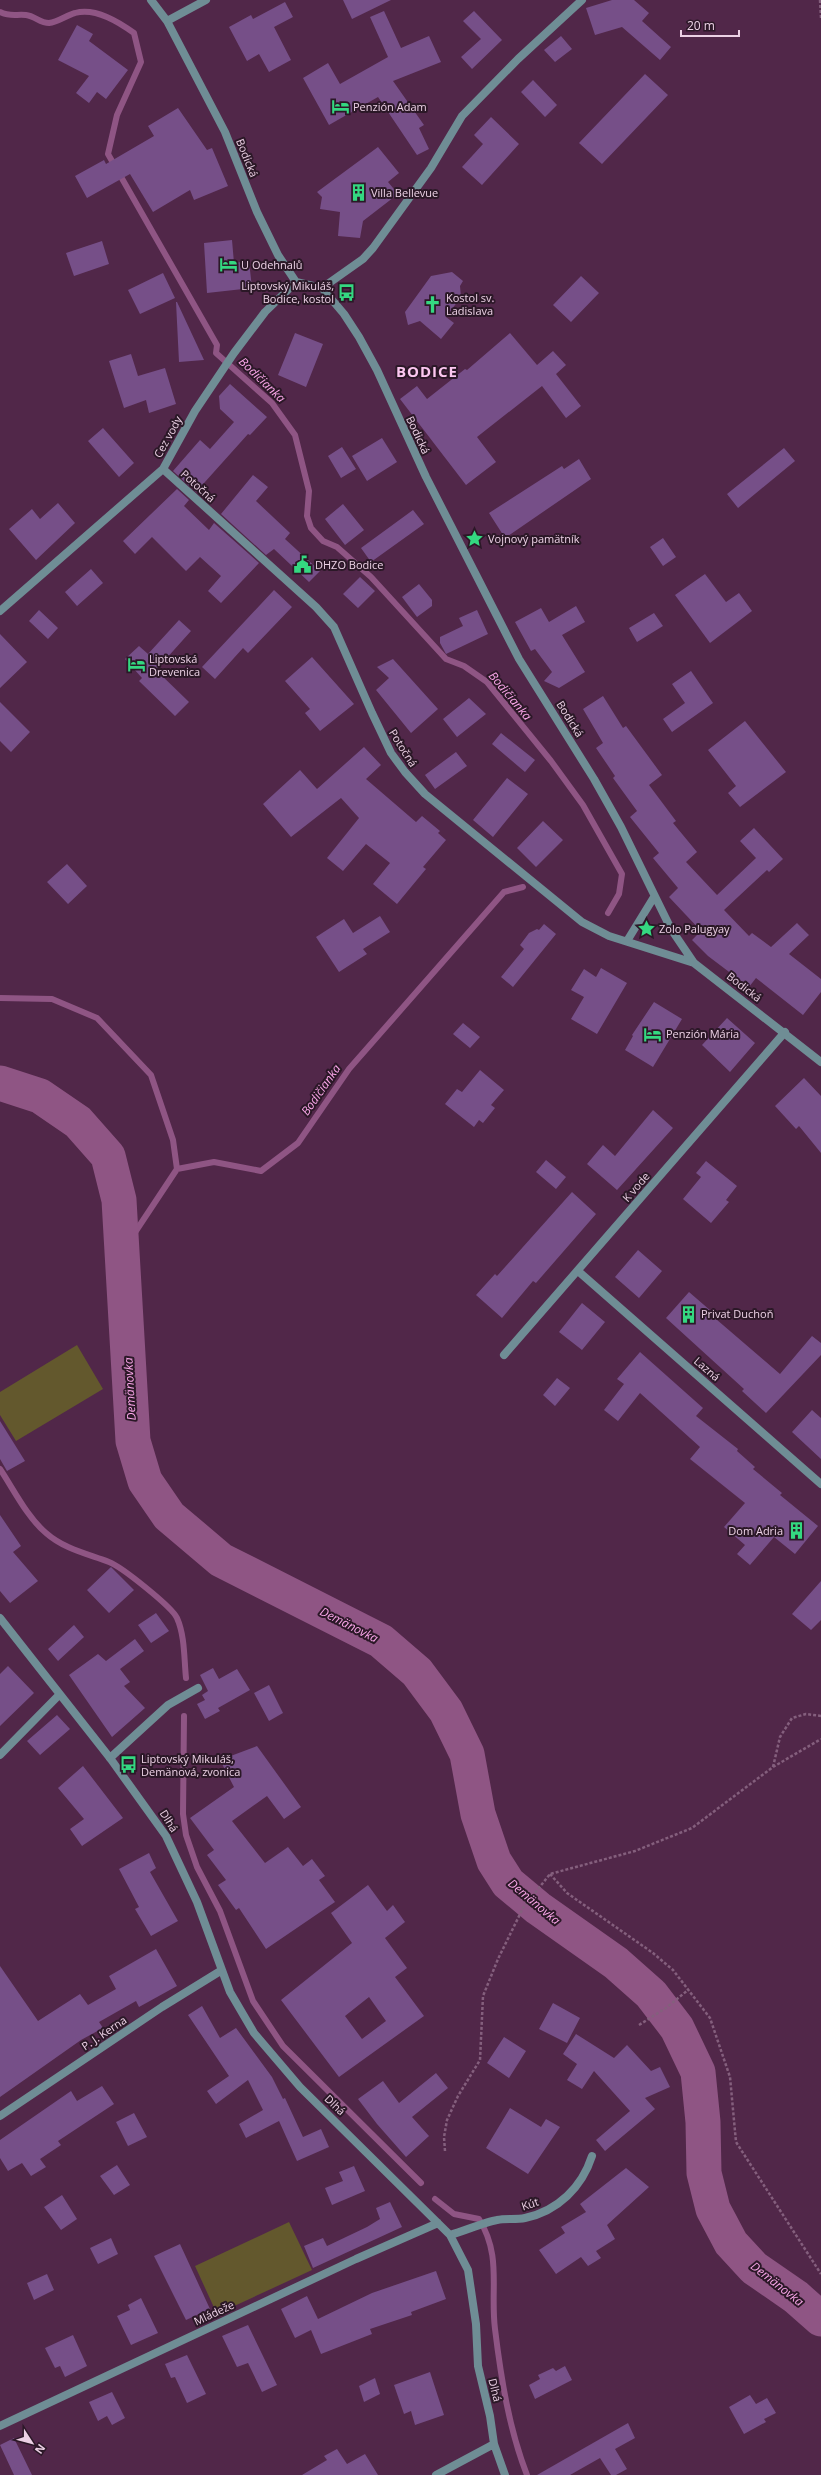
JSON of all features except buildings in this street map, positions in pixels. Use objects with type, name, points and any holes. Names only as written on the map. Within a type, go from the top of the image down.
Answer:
[{"type":"street","name":"Bodická","points":[[151,0],[167,21],[231,145],[272,242],[296,282]]},
{"type":"street","points":[[167,21],[206,0]]},
{"type":"street","points":[[296,282],[322,288],[363,259],[374,248],[431,168],[462,116],[518,59],[582,0]]},
{"type":"street","name":"Cez vody","points":[[0,612],[163,469],[218,376],[234,353],[265,312],[296,282]]},
{"type":"street","name":"Bodická","points":[[322,288],[344,314],[368,354],[426,477],[519,660],[594,779],[621,827],[654,897],[680,944],[694,963],[785,1032],[821,1062]]},
{"type":"street","name":"Potočná","points":[[163,469],[316,607],[334,627],[383,737],[398,763],[416,785],[582,922],[627,942],[694,963]]},
{"type":"street","points":[[627,942],[654,897]]},
{"type":"street","name":"K vode","points":[[504,1355],[785,1032]]},
{"type":"street","name":"Lazná","points":[[578,1271],[821,1484]]},
{"type":"street","name":"Dlhá","points":[[0,1618],[110,1758],[166,1836],[197,1902],[235,2004],[267,2050],[300,2086],[450,2235],[468,2270],[475,2316],[478,2366],[490,2416],[494,2444],[505,2475]]},
{"type":"street","points":[[110,1758],[168,1705],[198,1688]]},
{"type":"street","points":[[0,1755],[60,1695]]},
{"type":"street","name":"P. J. Kerna","points":[[0,2116],[162,2007],[222,1970]]},
{"type":"street","name":"Kút","points":[[450,2235],[479,2227],[488,2222],[526,2218],[547,2210],[578,2186],[587,2174],[592,2156]]},
{"type":"street","name":"Mládeže","points":[[0,2426],[356,2259],[438,2223]]},
{"type":"street","points":[[436,2475],[494,2444]]},
{"type":"path","points":[[820,0],[821,18]]},
{"type":"path","points":[[773,1767],[780,1738],[792,1718],[806,1714],[821,1716]]},
{"type":"path","points":[[445,2151],[444,2138],[447,2120],[458,2096],[475,2071],[480,2060],[483,1996],[498,1959],[523,1908],[550,1874],[635,1851],[692,1828],[773,1767],[821,1739]]},
{"type":"path","points":[[550,1874],[567,1893],[653,1953],[673,1970],[710,2018],[730,2077],[736,2142],[821,2274]]},
{"type":"path","points":[[639,2025],[666,2008],[688,1990]]},
{"type":"shaded area","points":[[77,1345],[103,1389],[16,1441],[0,1415],[0,1392]]},
{"type":"shaded area","points":[[289,2222],[312,2270],[217,2314],[195,2266]]},
{"type":"waterway","name":"Bodičianka","points":[[0,12],[10,15],[29,16],[49,23],[75,13],[91,12],[114,20],[134,33],[141,62],[117,115],[108,154],[217,345],[216,353],[272,403],[295,435],[309,491],[307,516],[311,528],[323,541],[337,547],[371,577],[446,659],[464,666],[487,682],[551,761],[583,805],[622,874],[619,894],[608,913]]},
{"type":"waterway","name":"Bodičianka","points":[[122,1252],[177,1169],[214,1162],[261,1171],[298,1143],[349,1069],[504,892],[523,887]]},
{"type":"waterway","points":[[0,998],[52,999],[97,1018],[151,1075],[173,1140],[177,1169]]},
{"type":"waterway","name":"Demänovka","points":[[0,1083],[40,1096],[78,1122],[108,1156],[119,1200],[133,1441],[145,1481],[169,1516],[221,1560],[381,1641],[417,1672],[446,1711],[467,1754],[478,1814],[494,1861],[508,1883],[538,1908],[616,1963],[651,1994],[677,2028],[698,2072],[703,2122],[704,2173],[713,2209],[731,2243],[754,2268],[796,2297],[821,2319]]},
{"type":"waterway","points":[[0,1469],[39,1527],[53,1539],[68,1547],[115,1565],[166,1605],[177,1618],[182,1632],[186,1678]]},
{"type":"waterway","points":[[184,1716],[183,1814],[186,1835],[197,1867],[220,1911],[253,2001],[283,2046],[421,2183]]},
{"type":"waterway","points":[[435,2199],[454,2214],[479,2219],[486,2233],[493,2260],[495,2329],[503,2385],[515,2440],[527,2475]]},
{"type":"place","name":"Penzión Adam","points":[[340,107]]},
{"type":"place","name":"Villa Bellevue","points":[[358,193]]},
{"type":"place","name":"U Odehnalů","points":[[228,265]]},
{"type":"place","name":"Liptovský Mikuláš, Bodice, kostol","points":[[347,292]]},
{"type":"place","name":"Kostol sv. Ladislava","points":[[433,304]]},
{"type":"place","name":"Vojnový pamätník","points":[[475,539]]},
{"type":"place","name":"DHZO Bodice","points":[[302,565]]},
{"type":"place","name":"Liptovská Drevenica","points":[[136,665]]},
{"type":"place","name":"Zolo Palugyay","points":[[646,929]]},
{"type":"place","name":"Penzión Mária","points":[[653,1034]]},
{"type":"place","name":"Privat Duchoň","points":[[688,1314]]},
{"type":"place","name":"Dom Adria","points":[[796,1531]]},
{"type":"place","name":"Liptovský Mikuláš, Demänová, zvonica","points":[[128,1765]]},
{"type":"district","name":"BODICE","points":[[427,372]]}]
